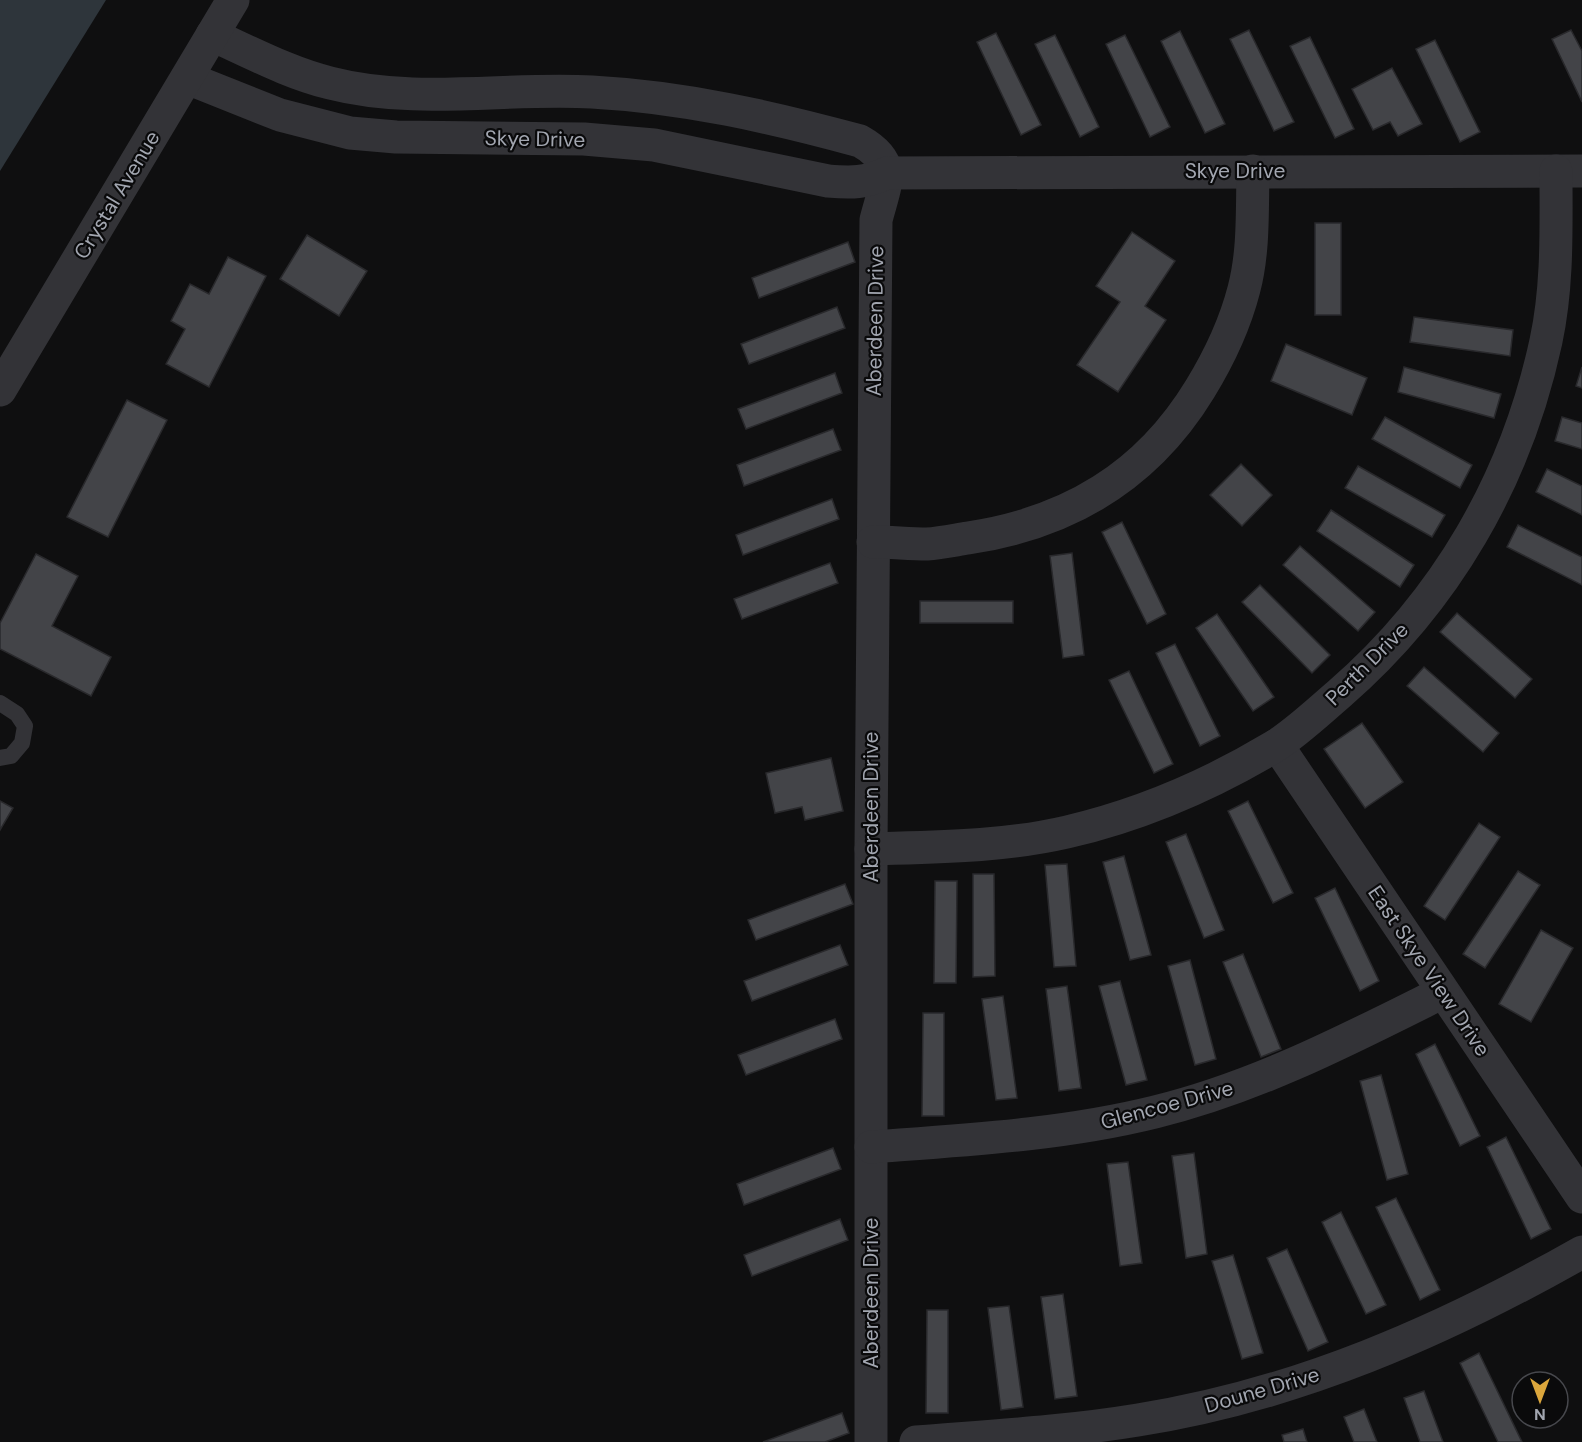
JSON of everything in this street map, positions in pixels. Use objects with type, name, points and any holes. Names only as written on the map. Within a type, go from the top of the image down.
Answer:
[{"type":"street","name":"Crystal Avenue","points":[[0,390],[233,0]]},
{"type":"street","points":[[212,35],[289,69],[329,83],[376,92],[423,94],[574,92],[663,99],[734,110],[860,141],[873,148],[887,173]]},
{"type":"street","name":"Skye Drive","points":[[187,78],[280,115],[350,133],[396,137],[549,139],[654,145],[828,181],[854,183],[870,181],[887,173],[1569,171]]},
{"type":"street","points":[[549,139],[574,92]]},
{"type":"street","points":[[873,542],[928,544],[998,534],[1042,520],[1105,490],[1158,446],[1186,412],[1210,373],[1230,332],[1245,288],[1251,243],[1253,171]]},
{"type":"street","name":"Perth Drive","points":[[871,849],[973,846],[1020,841],[1113,820],[1202,785],[1276,745],[1360,676],[1426,604],[1455,563],[1501,478],[1520,433],[1535,387],[1546,339],[1569,171]]},
{"type":"street","name":"Aberdeen Drive","points":[[872,1442],[871,849],[876,220],[887,173]]},
{"type":"street","name":"East Skye View Drive","points":[[1276,745],[1582,1197]]},
{"type":"street","name":"Glencoe Drive","points":[[872,1147],[1016,1136],[1086,1127],[1155,1112],[1267,1076],[1331,1048],[1443,992]]},
{"type":"street","name":"Doune Drive","points":[[916,1442],[1071,1430],[1140,1420],[1210,1406],[1278,1388],[1345,1365],[1420,1335],[1473,1311],[1582,1252]]},
{"type":"lane","points":[[0,702],[17,714],[25,726],[22,743],[11,756],[0,758]]},
{"type":"shaded area","points":[[0,0],[106,0],[0,171]]},
{"type":"building","points":[[1249,30],[1294,122],[1274,131],[1230,39]]},
{"type":"building","points":[[1571,30],[1582,51],[1582,102],[1552,39]]},
{"type":"building","points":[[1180,31],[1225,124],[1205,133],[1161,41]]},
{"type":"building","points":[[996,33],[1041,125],[1021,135],[977,42]]},
{"type":"building","points":[[1055,35],[1099,127],[1080,137],[1035,44]]},
{"type":"building","points":[[1125,35],[1170,127],[1150,137],[1106,44]]},
{"type":"building","points":[[1310,37],[1354,129],[1335,138],[1290,46]]},
{"type":"building","points":[[1435,40],[1480,132],[1460,142],[1416,49]]},
{"type":"building","points":[[1392,68],[1422,124],[1398,136],[1390,122],[1373,130],[1352,89]]},
{"type":"building","points":[[1315,223],[1341,223],[1341,315],[1315,315]]},
{"type":"building","points":[[1132,232],[1175,261],[1145,306],[1166,320],[1118,392],[1077,365],[1120,302],[1096,286]]},
{"type":"building","points":[[307,235],[367,271],[339,316],[280,279]]},
{"type":"building","points":[[848,242],[855,262],[759,298],[752,278]]},
{"type":"building","points":[[228,257],[266,276],[209,387],[166,364],[185,329],[171,321],[190,284],[209,294]]},
{"type":"building","points":[[837,307],[845,328],[749,364],[741,344]]},
{"type":"building","points":[[1414,317],[1513,330],[1510,356],[1410,342]]},
{"type":"building","points":[[1286,344],[1367,378],[1352,415],[1271,381]]},
{"type":"building","points":[[1404,367],[1501,394],[1494,418],[1398,392]]},
{"type":"building","points":[[1582,367],[1582,388],[1576,386]]},
{"type":"building","points":[[835,373],[842,393],[746,429],[738,409]]},
{"type":"building","points":[[127,400],[167,420],[108,537],[67,517]]},
{"type":"building","points":[[1385,417],[1472,465],[1460,488],[1372,439]]},
{"type":"building","points":[[1562,417],[1582,423],[1582,449],[1555,441]]},
{"type":"building","points":[[833,429],[841,450],[744,486],[737,465]]},
{"type":"building","points":[[1241,464],[1272,495],[1242,526],[1210,495]]},
{"type":"building","points":[[1358,466],[1445,515],[1432,537],[1345,488]]},
{"type":"building","points":[[1547,469],[1582,486],[1582,515],[1536,492]]},
{"type":"building","points":[[832,499],[839,519],[743,555],[736,535]]},
{"type":"building","points":[[1331,510],[1414,565],[1400,587],[1317,531]]},
{"type":"building","points":[[1122,522],[1166,614],[1147,624],[1102,532]]},
{"type":"building","points":[[1518,525],[1582,557],[1582,585],[1507,547]]},
{"type":"building","points":[[1300,546],[1375,612],[1358,631],[1283,565]]},
{"type":"building","points":[[1072,553],[1084,655],[1063,658],[1050,556]]},
{"type":"building","points":[[36,554],[78,576],[52,626],[111,657],[91,696],[0,649],[0,623]]},
{"type":"building","points":[[830,563],[838,583],[742,619],[734,599]]},
{"type":"building","points":[[1260,585],[1330,655],[1312,673],[1242,602]]},
{"type":"building","points":[[920,601],[1013,601],[1013,623],[920,623]]},
{"type":"building","points":[[1457,613],[1532,679],[1515,698],[1440,632]]},
{"type":"building","points":[[1217,614],[1274,697],[1253,711],[1196,628]]},
{"type":"building","points":[[1175,644],[1220,736],[1200,746],[1156,653]]},
{"type":"building","points":[[1424,667],[1499,733],[1483,752],[1407,686]]},
{"type":"building","points":[[1129,671],[1173,764],[1154,773],[1109,680]]},
{"type":"building","points":[[1362,723],[1403,782],[1365,808],[1324,749]]},
{"type":"building","points":[[831,758],[843,811],[805,820],[802,807],[775,813],[766,773]]},
{"type":"building","points":[[0,801],[13,808],[0,830]]},
{"type":"building","points":[[1248,801],[1293,893],[1273,903],[1228,811]]},
{"type":"building","points":[[1479,823],[1500,837],[1445,920],[1424,906]]},
{"type":"building","points":[[1186,834],[1224,930],[1204,938],[1166,842]]},
{"type":"building","points":[[1124,856],[1151,955],[1130,960],[1103,862]]},
{"type":"building","points":[[1067,864],[1076,966],[1054,967],[1045,865]]},
{"type":"building","points":[[1518,871],[1540,885],[1485,968],[1463,954]]},
{"type":"building","points":[[973,874],[994,874],[995,976],[973,977]]},
{"type":"building","points":[[935,881],[957,881],[956,983],[934,983]]},
{"type":"building","points":[[845,884],[853,904],[756,940],[748,920]]},
{"type":"building","points":[[1335,888],[1379,981],[1360,991],[1315,898]]},
{"type":"building","points":[[1541,930],[1573,948],[1531,1022],[1499,1004]]},
{"type":"building","points":[[840,945],[848,965],[752,1001],[744,981]]},
{"type":"building","points":[[1243,954],[1281,1049],[1261,1057],[1223,962]]},
{"type":"building","points":[[1190,960],[1216,1059],[1195,1065],[1168,966]]},
{"type":"building","points":[[1120,981],[1147,1080],[1126,1085],[1099,986]]},
{"type":"building","points":[[1067,986],[1081,1088],[1059,1091],[1046,989]]},
{"type":"building","points":[[1003,996],[1017,1098],[996,1100],[982,999]]},
{"type":"building","points":[[923,1013],[944,1013],[944,1116],[922,1116]]},
{"type":"building","points":[[835,1019],[842,1039],[746,1075],[738,1055]]},
{"type":"building","points":[[1435,1044],[1480,1136],[1460,1146],[1416,1054]]},
{"type":"building","points":[[1381,1075],[1408,1174],[1387,1180],[1360,1081]]},
{"type":"building","points":[[1506,1137],[1551,1229],[1531,1239],[1487,1147]]},
{"type":"building","points":[[833,1148],[841,1169],[744,1205],[737,1184]]},
{"type":"building","points":[[1194,1153],[1207,1254],[1186,1258],[1172,1156]]},
{"type":"building","points":[[1128,1162],[1142,1263],[1120,1266],[1107,1164]]},
{"type":"building","points":[[1396,1198],[1440,1290],[1420,1300],[1376,1207]]},
{"type":"building","points":[[1341,1212],[1386,1305],[1366,1314],[1322,1222]]},
{"type":"building","points":[[840,1219],[848,1240],[752,1276],[744,1255]]},
{"type":"building","points":[[1287,1249],[1328,1342],[1308,1351],[1267,1258]]},
{"type":"building","points":[[1233,1255],[1263,1353],[1242,1359],[1212,1261]]},
{"type":"building","points":[[1063,1294],[1077,1396],[1055,1399],[1041,1297]]},
{"type":"building","points":[[1009,1306],[1023,1407],[1001,1410],[988,1308]]},
{"type":"building","points":[[927,1310],[948,1310],[948,1413],[926,1413]]},
{"type":"building","points":[[1479,1353],[1510,1417],[1510,1430],[1516,1430],[1522,1442],[1498,1442],[1460,1363]]},
{"type":"building","points":[[1424,1391],[1443,1442],[1420,1442],[1404,1398]]},
{"type":"building","points":[[1364,1409],[1377,1442],[1354,1442],[1344,1417]]},
{"type":"building","points":[[842,1413],[849,1433],[825,1442],[763,1442]]},
{"type":"building","points":[[1303,1429],[1307,1442],[1284,1442],[1282,1435]]}]
